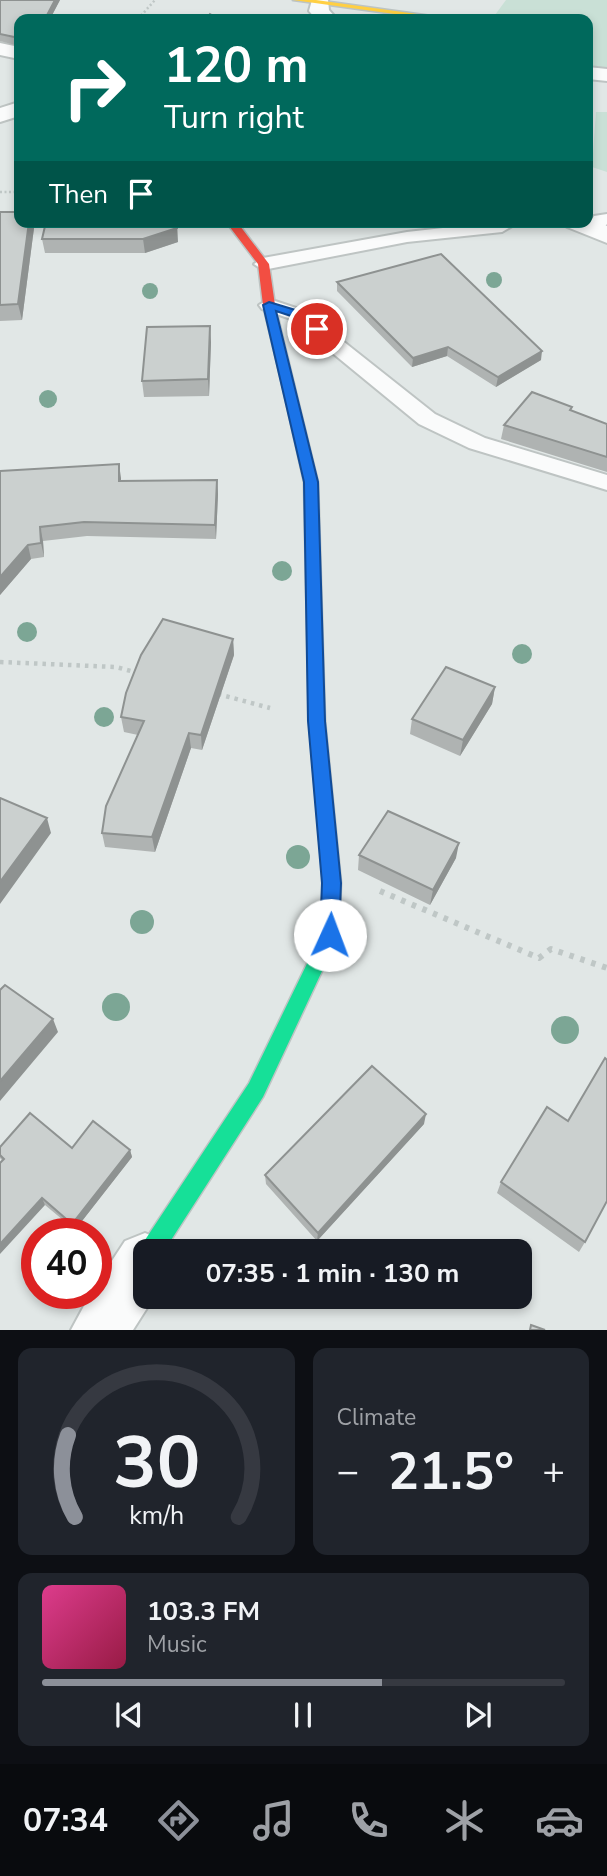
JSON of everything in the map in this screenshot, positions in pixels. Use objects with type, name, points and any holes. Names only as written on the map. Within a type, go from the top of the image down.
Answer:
[{"type":"street","points":[[297,0],[323,11],[370,14]]},
{"type":"street","points":[[159,1239],[256,1090],[330,935],[332,883],[317,721],[311,482],[269,305],[263,264],[236,228]]},
{"type":"street","points":[[100,1330],[133,1279]]},
{"type":"lane","points":[[263,264],[407,237],[492,228]]},
{"type":"lane","points":[[269,305],[298,315],[427,419],[477,443],[607,483]]},
{"type":"path","points":[[142,14],[155,0]]},
{"type":"path","points":[[0,662],[116,667],[143,674]]},
{"type":"path","points":[[210,692],[317,721]]},
{"type":"path","points":[[332,883],[373,888],[539,958],[551,949],[607,968]]},
{"type":"green space","points":[[506,0],[607,0],[607,68],[593,66],[593,14],[496,14]]},
{"type":"green space","points":[[596,112],[607,112],[607,172],[593,167]]},
{"type":"building","points":[[0,0],[55,0],[48,14],[14,14],[14,37],[0,34]]},
{"type":"building","points":[[0,212],[14,212],[14,228],[28,228],[18,304],[0,305]]},
{"type":"building","points":[[45,228],[177,228],[143,239],[42,239]]},
{"type":"building","points":[[441,254],[542,351],[498,377],[448,347],[413,358],[337,282]]},
{"type":"building","points":[[210,326],[208,379],[142,381],[147,327]]},
{"type":"building","points":[[532,392],[607,424],[607,457],[504,425]]},
{"type":"building","points":[[119,464],[119,481],[217,480],[215,525],[84,522],[40,527],[41,543],[28,545],[0,577],[0,471]]},
{"type":"building","points":[[163,619],[233,639],[201,735],[189,733],[152,837],[102,833],[106,806],[144,721],[121,717],[126,693],[141,655]]},
{"type":"building","points":[[446,667],[495,687],[463,740],[412,719]]},
{"type":"building","points":[[0,798],[47,818],[0,882]]},
{"type":"building","points":[[388,811],[459,843],[433,890],[359,855]]},
{"type":"building","points":[[5,985],[53,1019],[0,1081],[0,990]]},
{"type":"building","points":[[605,1058],[607,1201],[585,1242],[501,1182],[547,1107],[568,1121]]},
{"type":"building","points":[[372,1066],[426,1114],[318,1233],[265,1175]]},
{"type":"building","points":[[30,1113],[72,1148],[93,1121],[130,1150],[77,1218],[65,1218],[42,1198],[0,1244],[0,1163],[4,1159],[0,1155],[0,1147]]},
{"type":"building","points":[[531,1325],[545,1330],[530,1330]]},
{"type":"traffic: fast","points":[[159,1239],[256,1090],[330,935],[332,883],[317,721],[311,482],[288,384]]},
{"type":"traffic: slow","points":[[297,0],[409,14]]},
{"type":"traffic: jam","points":[[236,228],[263,264],[269,305],[288,384]]},
{"type":"route","points":[[317,329],[298,315],[269,305],[311,482],[317,721],[332,883],[330,935]]}]
